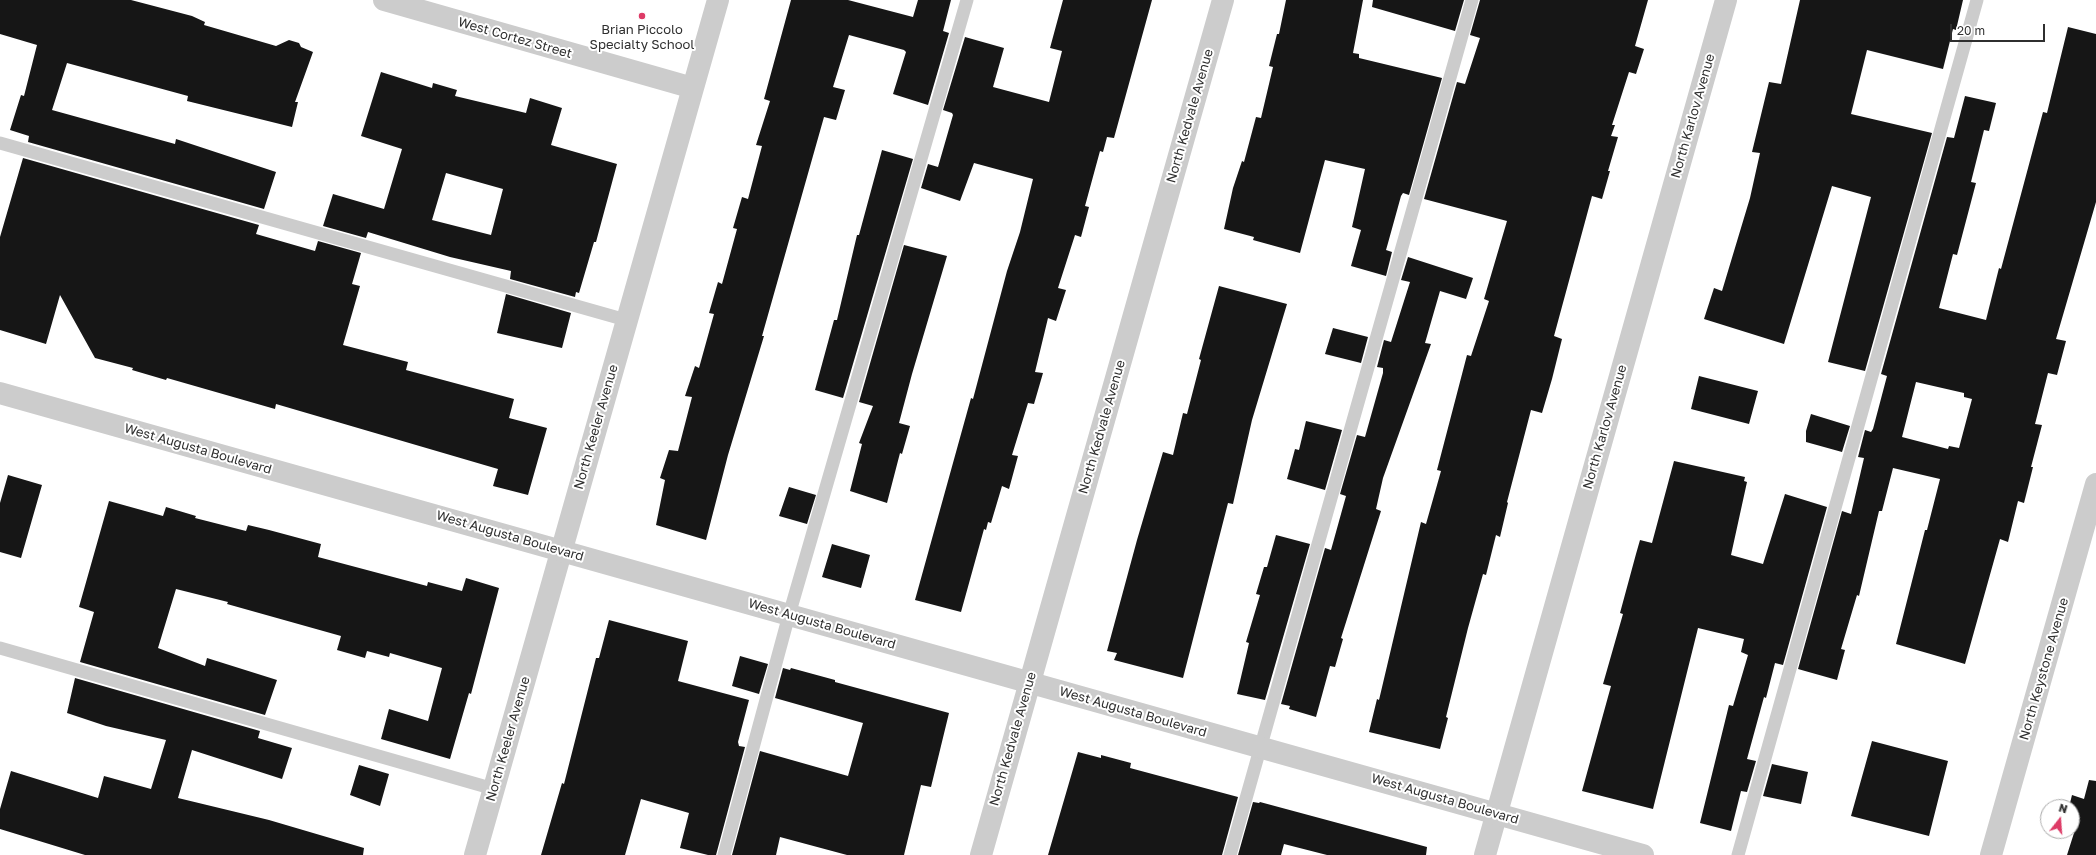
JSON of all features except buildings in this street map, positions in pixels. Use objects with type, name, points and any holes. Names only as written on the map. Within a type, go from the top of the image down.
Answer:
[{"type":"street","name":"West Cortez Street","points":[[384,0],[693,88]]},
{"type":"street","name":"North Keeler Avenue","points":[[475,855],[718,0]]},
{"type":"street","name":"North Kedvale Avenue","points":[[981,855],[1223,0]]},
{"type":"street","name":"North Karlov Avenue","points":[[1485,855],[1726,0]]},
{"type":"street","name":"West Augusta Boulevard","points":[[0,393],[1643,855]]},
{"type":"street","name":"North Keystone Avenue","points":[[1991,855],[2096,484]]},
{"type":"lane","points":[[724,855],[789,615],[967,0]]},
{"type":"lane","points":[[1230,855],[1472,0]]},
{"type":"lane","points":[[1738,855],[1977,0]]},
{"type":"lane","points":[[0,143],[626,320]]},
{"type":"lane","points":[[0,648],[494,789]]},
{"type":"place","name":"Brian Piccolo Specialty School","points":[[642,16]]}]
